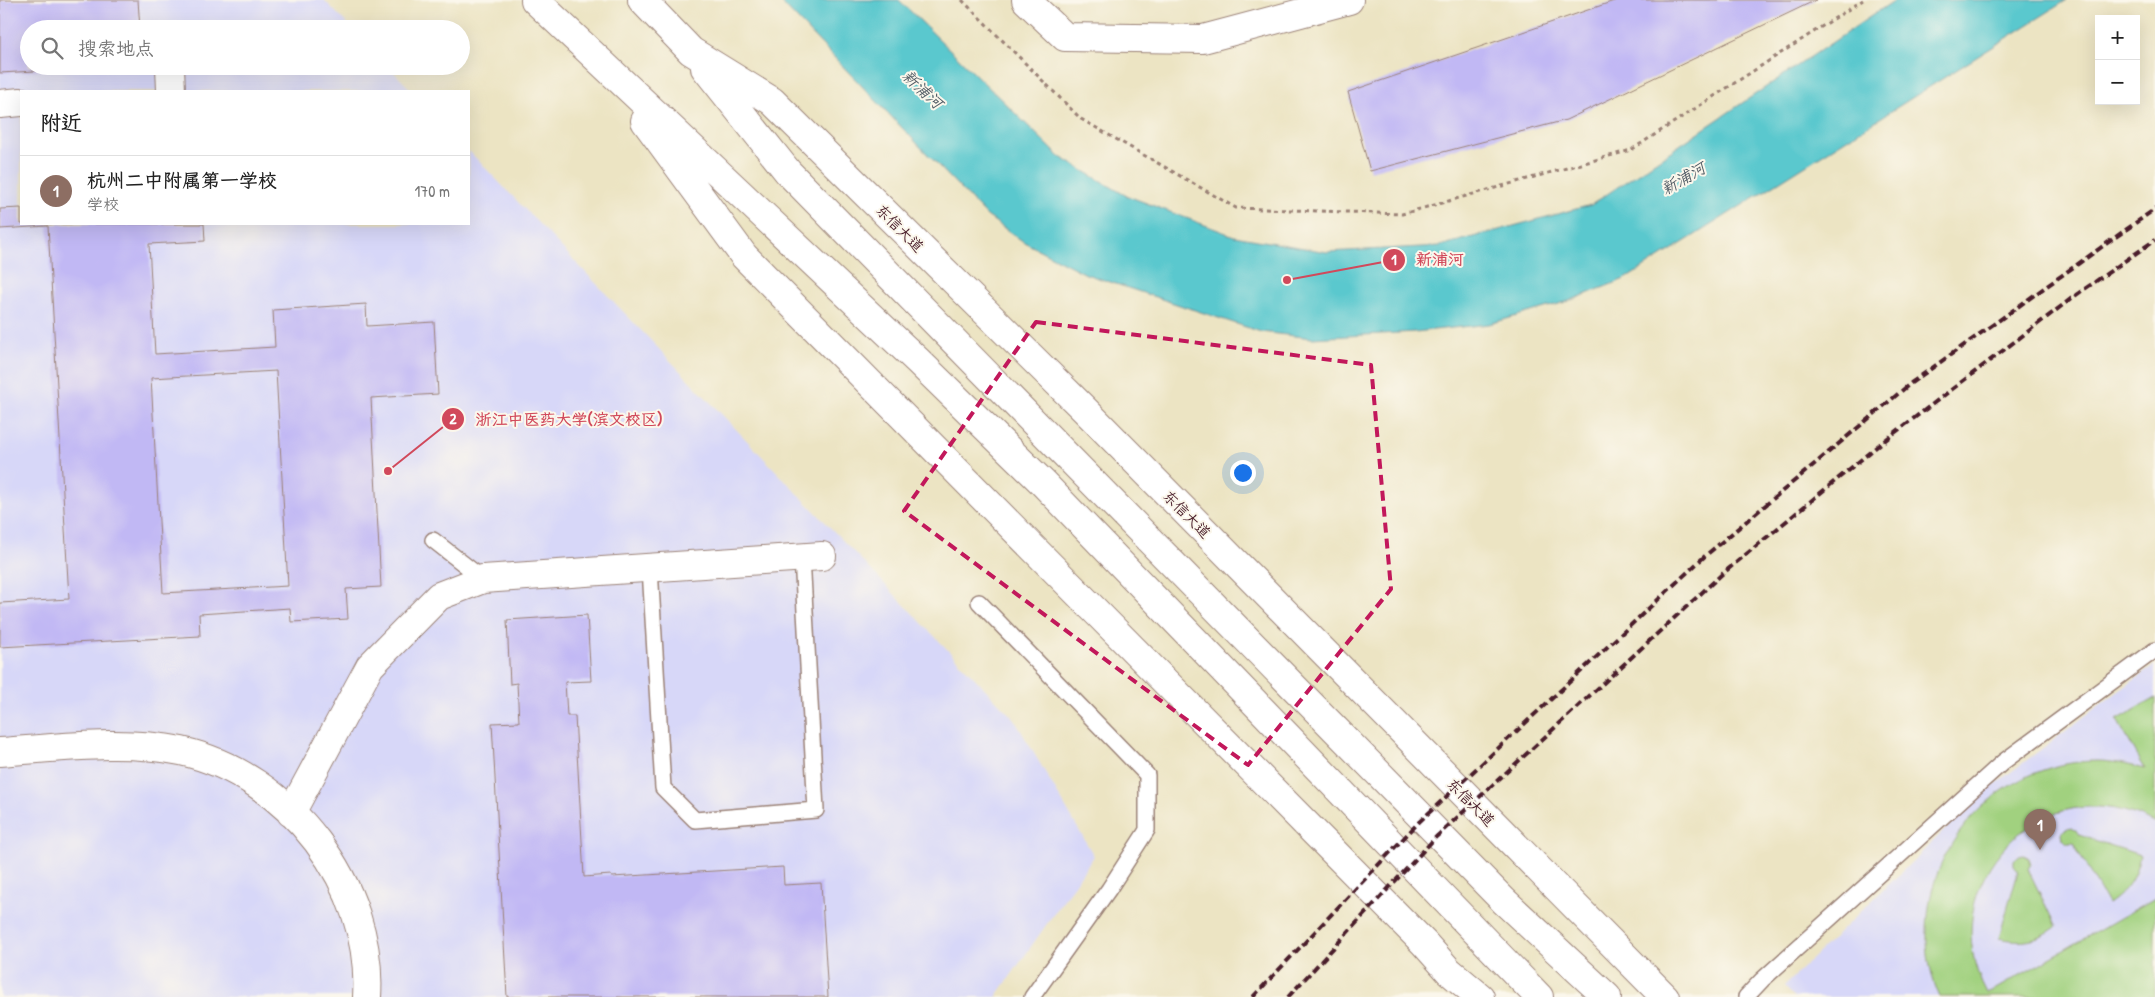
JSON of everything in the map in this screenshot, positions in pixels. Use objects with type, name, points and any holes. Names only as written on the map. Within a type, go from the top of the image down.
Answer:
[{"type":"main road","points":[[535,0],[918,361],[1042,482],[1539,997]]},
{"type":"main road","name":"东信大道","points":[[642,0],[691,51],[788,172],[1497,894],[1607,997]]},
{"type":"main road","points":[[1026,0],[1065,37],[1203,39],[1349,0]]},
{"type":"main road","name":"东信大道","points":[[691,51],[772,101],[1092,418],[1665,997]]},
{"type":"main road","points":[[604,65],[744,256],[1424,943],[1449,971],[1480,997]]},
{"type":"main road","points":[[170,75],[171,90]]},
{"type":"main road","points":[[0,104],[20,102]]},
{"type":"main road","points":[[291,813],[370,666],[439,596],[483,579],[812,556]]},
{"type":"main road","points":[[0,752],[110,745],[146,746],[182,752],[217,763],[250,780],[280,801],[306,826],[328,855],[345,887],[358,922],[365,958],[367,997]]},
{"type":"lane","points":[[433,540],[483,579]]},
{"type":"lane","points":[[650,568],[662,788],[695,820],[816,810],[812,556]]},
{"type":"lane","points":[[979,602],[1147,775],[1147,830],[1109,890],[1032,997]]},
{"type":"lane","points":[[1746,997],[1762,980],[2003,762],[2155,650]]},
{"type":"path","points":[[962,0],[1081,119],[1236,208],[1402,214],[1631,150],[1864,0]]},
{"type":"highlighted area","points":[[1036,322],[1371,365],[1391,589],[1248,765],[904,511]]},
{"type":"shaded area","points":[[0,0],[324,0],[343,20],[20,20],[20,75],[397,75],[411,90],[20,90],[20,225],[470,225],[470,152],[1014,719],[1094,856],[996,997],[0,997]]},
{"type":"shaded area","points":[[2155,665],[2155,997],[1794,997],[1784,986],[1982,794]]},
{"type":"green space","points":[[2155,698],[2155,824],[2114,809],[2074,809],[2038,821],[2008,844],[1985,875],[1973,912],[1973,953],[1987,994],[2155,898],[2155,997],[1940,997],[1928,957],[1928,915],[1934,884],[1946,855],[1962,829],[1983,806],[2007,787],[2035,773],[2065,764],[2097,761],[2115,762],[2145,769],[2117,720]]},
{"type":"green space","points":[[2071,827],[2079,835],[2140,855],[2130,883],[2108,904],[2073,843],[2067,843],[2063,839],[2062,833],[2065,829]]},
{"type":"green space","points":[[2024,855],[2029,858],[2031,864],[2028,869],[2056,927],[2029,940],[1999,938],[2018,871],[2014,866],[2014,861],[2018,856]]},
{"type":"water","points":[[779,0],[899,0],[1060,157],[1125,195],[1234,236],[1327,252],[1440,246],[1591,205],[1895,0],[2067,0],[1627,278],[1569,301],[1489,324],[1415,332],[1312,338],[1261,332],[1086,274],[1024,242],[987,216]]},
{"type":"building","points":[[0,0],[138,0],[139,20],[20,20],[20,72],[0,73]]},
{"type":"building","points":[[1617,0],[1816,0],[1566,120],[1370,171],[1348,92]]},
{"type":"building","points":[[20,208],[20,225],[204,225],[205,241],[149,244],[155,354],[275,347],[273,310],[366,304],[367,326],[434,322],[438,394],[371,398],[381,587],[346,589],[348,619],[291,622],[290,608],[199,614],[200,636],[0,647],[0,603],[69,599],[48,226],[0,229],[0,209]],"holes":[[[276,371],[288,586],[163,593],[151,378]]]},
{"type":"building","points":[[587,615],[591,681],[565,682],[567,716],[575,716],[584,877],[783,867],[784,885],[821,883],[828,997],[507,997],[492,723],[519,722],[517,683],[510,684],[507,620]]},
{"type":"railway","points":[[1253,997],[1419,822],[1705,556],[1911,383],[2155,209]]},
{"type":"railway","points":[[1288,997],[1436,837],[1721,575],[1880,444],[2076,295],[2155,240]]},
{"type":"place","name":"新浦河","points":[[1287,280]]},
{"type":"place","name":"浙江中医药大学(滨文校区)","points":[[388,471]]},
{"type":"place","name":"杭州二中附属第一学校","points":[[2040,850]]}]
